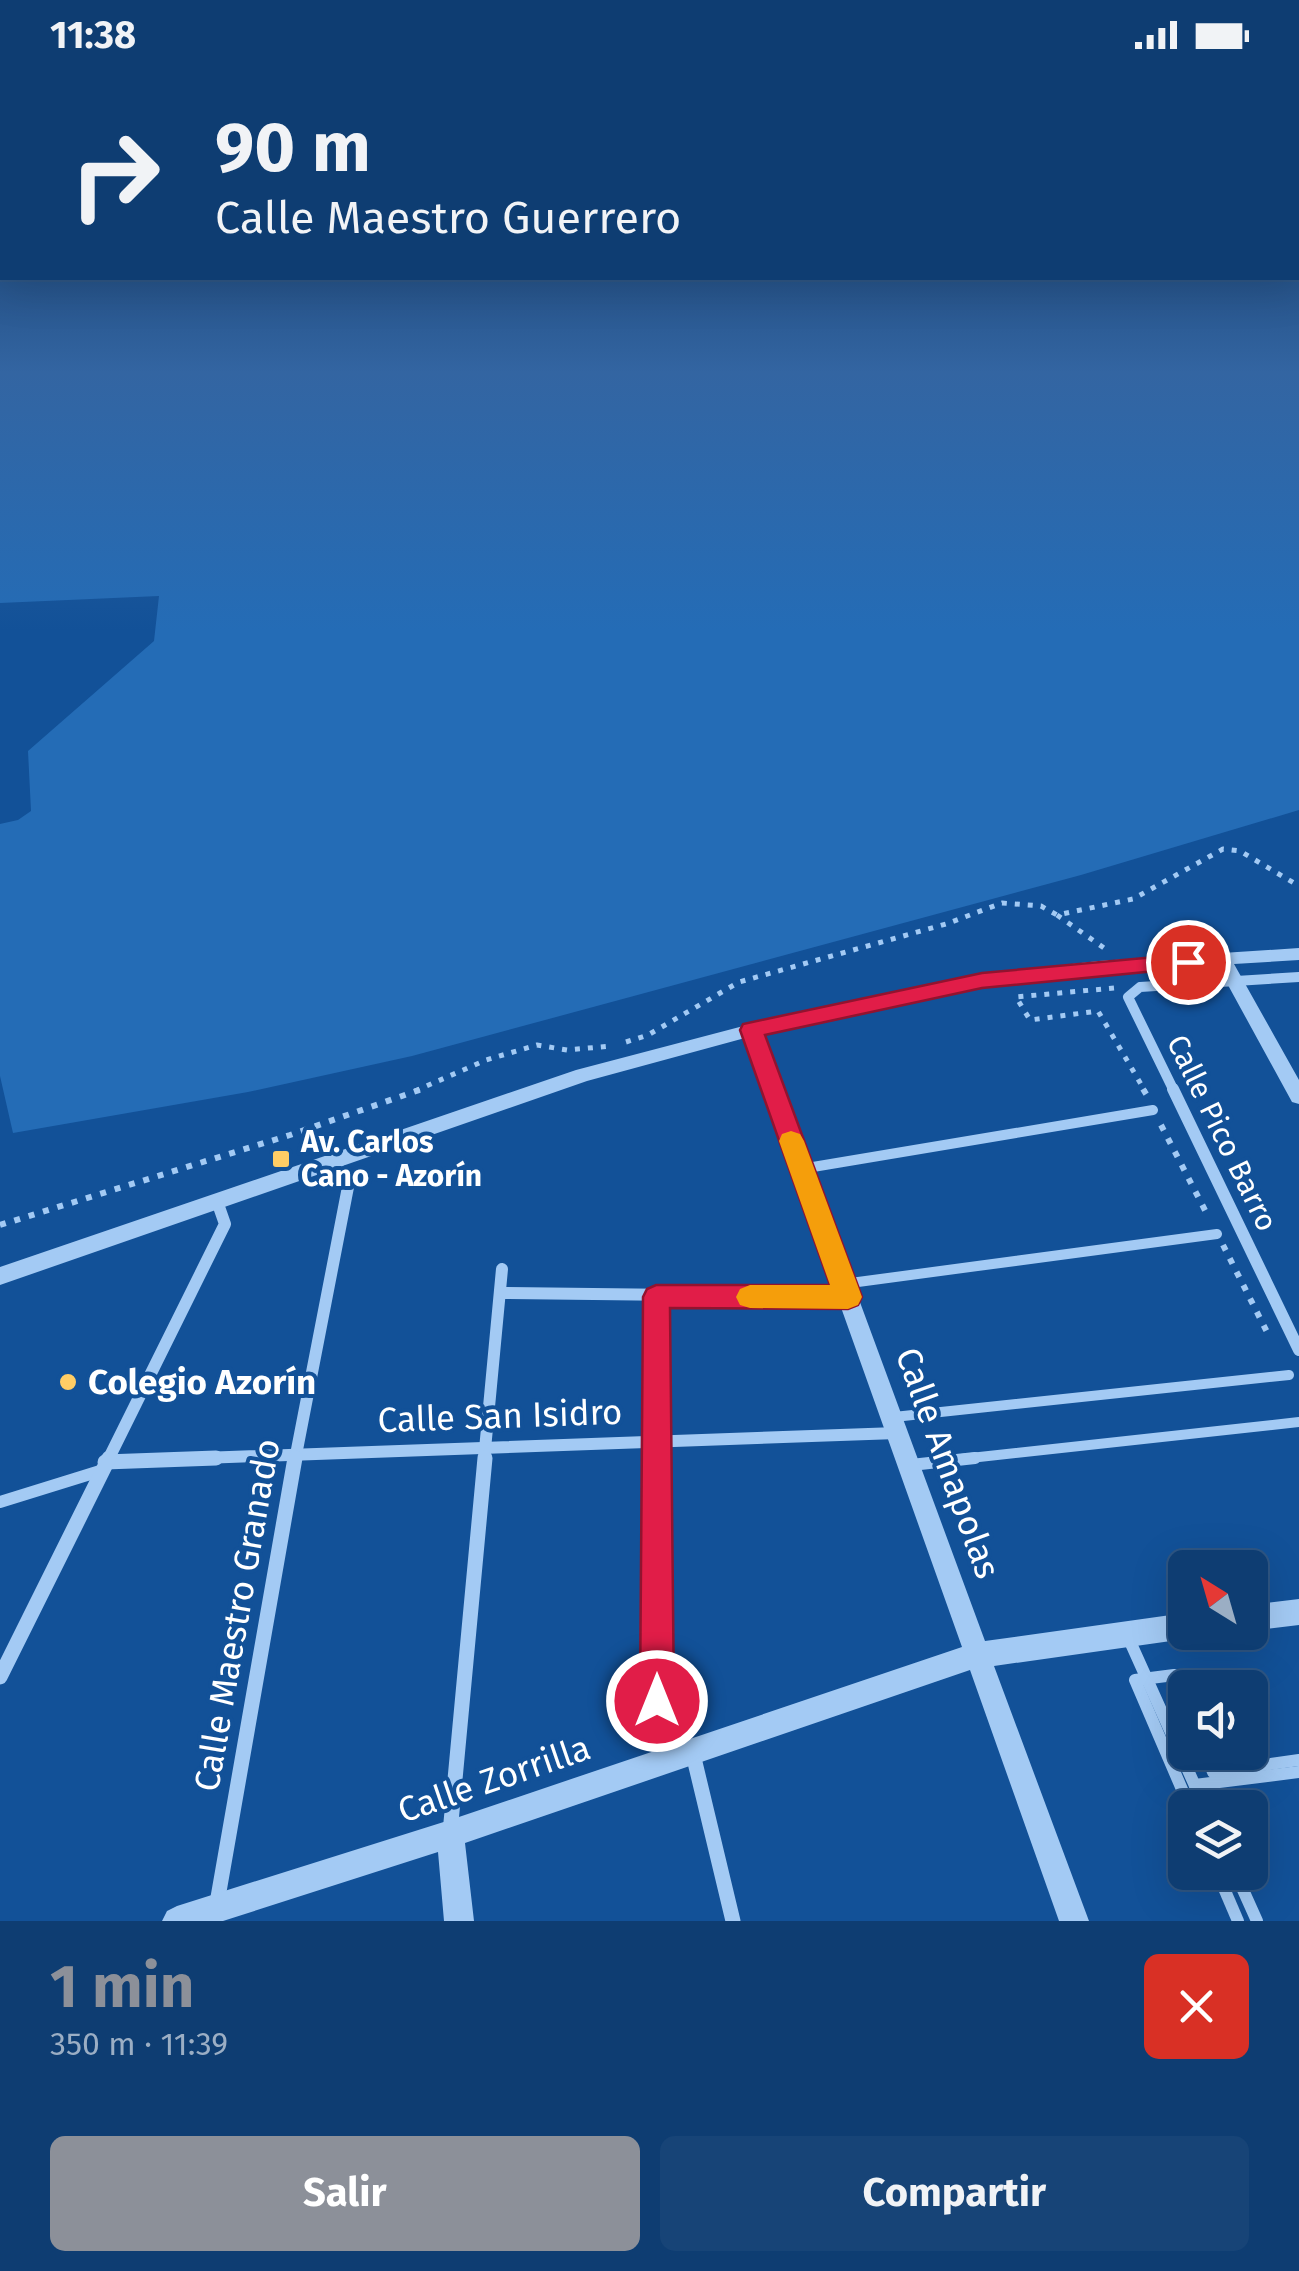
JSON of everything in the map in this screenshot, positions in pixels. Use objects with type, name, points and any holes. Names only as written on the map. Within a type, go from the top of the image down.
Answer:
[{"type":"street","points":[[0,1276],[583,1076],[752,1030],[982,980],[1098,967],[1299,954]]},
{"type":"street","points":[[1223,960],[1299,1096]]},
{"type":"street","points":[[1132,991],[1140,987],[1299,977]]},
{"type":"street","name":"Calle Pico Barro","points":[[1132,991],[1128,997],[1299,1350]]},
{"type":"street","name":"Calle Amapolas","points":[[752,1030],[1074,1921]]},
{"type":"street","points":[[801,1169],[1153,1110]]},
{"type":"street","name":"Calle Maestro Granado","points":[[216,1908],[296,1454],[348,1187],[334,1160]]},
{"type":"street","points":[[0,1677],[18,1634],[225,1224],[218,1204]]},
{"type":"street","points":[[500,1294],[656,1297],[846,1291],[1217,1234]]},
{"type":"street","points":[[459,1921],[450,1834],[502,1269]]},
{"type":"street","points":[[656,1297],[657,1701],[664,1761]]},
{"type":"street","points":[[894,1425],[1289,1375]]},
{"type":"street","points":[[908,1465],[1299,1422]]},
{"type":"street","name":"Calle San Isidro","points":[[103,1467],[296,1454],[655,1441],[894,1425]]},
{"type":"street","points":[[0,1502],[103,1467]]},
{"type":"street","points":[[1268,1616],[1299,1612]]},
{"type":"street","name":"Calle Zorrilla","points":[[176,1921],[450,1834],[977,1655],[1168,1628]]},
{"type":"street","points":[[0,1641],[18,1634]]},
{"type":"street","points":[[1127,1634],[1198,1790]]},
{"type":"street","points":[[1168,1676],[1135,1680],[1182,1790]]},
{"type":"street","points":[[692,1752],[733,1921]]},
{"type":"street","points":[[1268,1764],[1299,1760]]},
{"type":"street","points":[[1196,1785],[1299,1772]]},
{"type":"street","points":[[1225,1890],[1238,1921]]},
{"type":"street","points":[[1243,1890],[1257,1921]]},
{"type":"path","points":[[1057,916],[1133,899],[1223,848],[1240,850],[1299,886]]},
{"type":"path","points":[[0,1226],[290,1136],[444,1081],[486,1060],[538,1045],[567,1050],[616,1045],[648,1034],[739,982],[946,924],[1002,903],[1041,906],[1116,956]]},
{"type":"path","points":[[1132,991],[1123,988],[1016,997],[1030,1020],[1098,1011],[1142,1081],[1153,1110],[1289,1375]]},
{"type":"shaded area","points":[[0,458],[1299,458],[1299,810],[1081,875],[412,1056],[248,1092],[13,1133],[0,1076],[0,824],[18,820],[31,811],[28,751],[154,641],[159,596],[0,603]]},
{"type":"slow traffic","points":[[750,1297],[848,1297],[791,1141]]},
{"type":"place","name":"Av. Carlos Cano - Azorín","points":[[281,1159]]},
{"type":"place","name":"Colegio Azorín","points":[[68,1382]]},
{"type":"route","points":[[657,1701],[656,1297],[848,1297],[752,1030],[982,980],[1188,962]]}]
